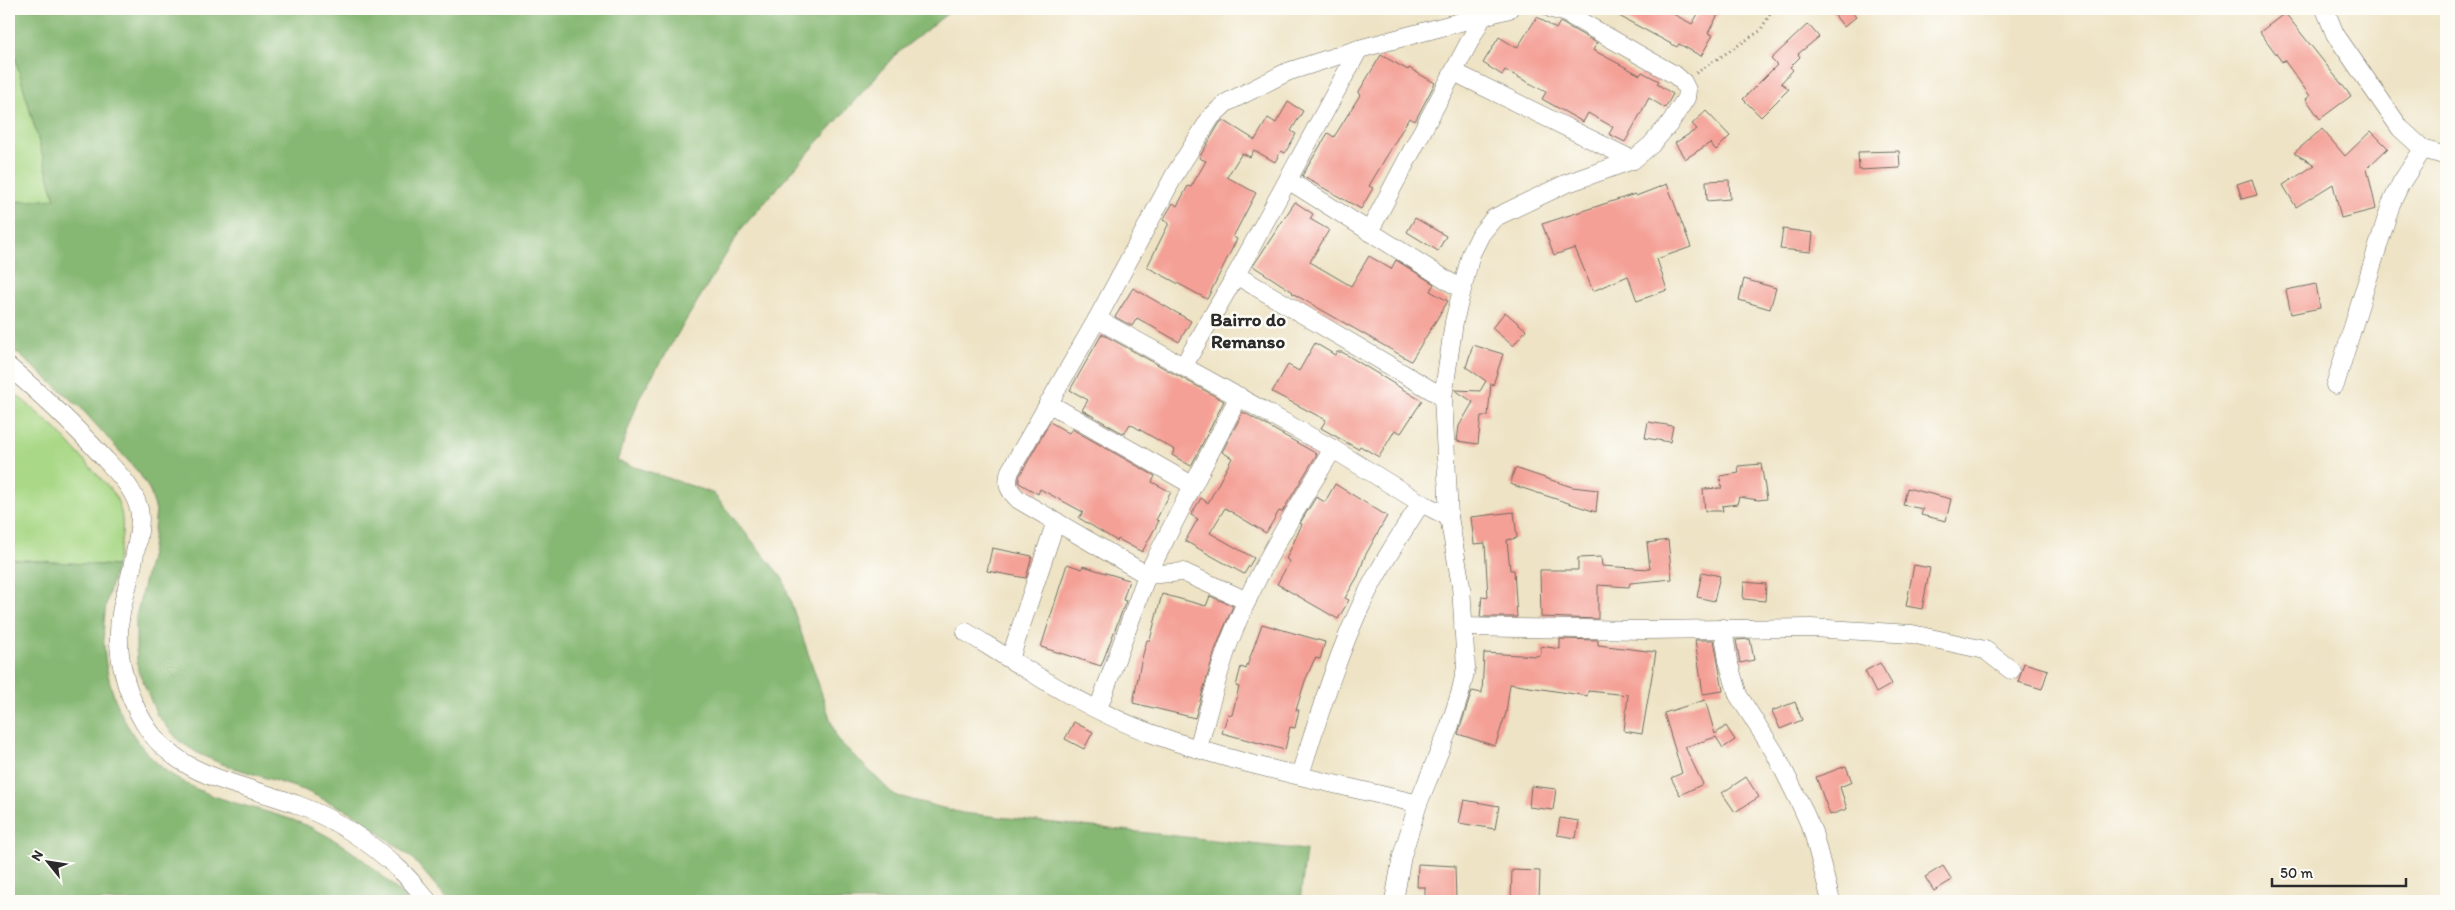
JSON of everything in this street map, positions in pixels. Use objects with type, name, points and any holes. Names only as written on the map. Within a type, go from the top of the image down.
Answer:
[{"type":"street","points":[[1247,601],[1183,572],[1147,575],[1018,500],[1008,488],[1007,481],[1175,174],[1211,117],[1232,100],[1287,72],[1359,49],[1509,9]]},
{"type":"street","points":[[1394,901],[1402,856],[1418,804],[1460,694],[1466,668],[1461,586],[1449,517],[1444,462],[1443,397],[1461,289],[1471,254],[1481,234],[1494,218],[1565,184],[1633,160],[1651,145],[1686,98],[1687,90],[1683,82],[1564,12],[1552,9]]},
{"type":"street","points":[[2325,9],[2335,34],[2400,128],[2423,149],[2446,156]]},
{"type":"street","points":[[1369,232],[1483,16]]},
{"type":"street","points":[[1184,365],[1236,275],[1359,49]]},
{"type":"street","points":[[1454,72],[1633,160]]},
{"type":"street","points":[[2335,385],[2390,204],[2423,149]]},
{"type":"street","points":[[1288,180],[1461,289]]},
{"type":"street","points":[[1236,275],[1443,397]]},
{"type":"street","points":[[1097,318],[1334,449],[1421,503],[1449,517]]},
{"type":"street","points":[[9,367],[68,418],[126,483],[134,496],[140,512],[136,547],[120,615],[120,649],[123,674],[144,723],[168,753],[192,768],[216,779],[298,805],[347,829],[401,870],[428,901]]},
{"type":"street","points":[[1098,709],[1147,575],[1239,396]]},
{"type":"street","points":[[1048,403],[1192,485]]},
{"type":"street","points":[[1198,749],[1227,649],[1247,601],[1278,538],[1334,449]]},
{"type":"street","points":[[1300,775],[1324,698],[1353,624],[1392,549],[1421,503]]},
{"type":"street","points":[[1010,659],[1056,522]]},
{"type":"street","points":[[1463,627],[1636,630],[1811,628],[1912,634],[1985,650],[2011,670]]},
{"type":"street","points":[[1723,628],[1728,661],[1738,695],[1775,753],[1813,832],[1831,901]]},
{"type":"street","points":[[966,632],[1098,709],[1145,731],[1198,749],[1418,804]]},
{"type":"path","points":[[1683,82],[1760,31],[1773,9]]},
{"type":"green space","points":[[9,9],[953,9],[895,55],[742,228],[640,396],[617,461],[713,493],[783,579],[837,739],[894,795],[962,813],[1306,850],[1300,901],[449,901],[412,858],[356,815],[304,790],[222,764],[199,754],[179,741],[157,715],[138,670],[136,617],[152,549],[156,510],[149,489],[139,473],[80,407],[9,346],[9,202],[55,199],[9,36]]},
{"type":"green space","points":[[9,36],[55,200],[9,202]]},
{"type":"green space","points":[[9,388],[57,430],[113,492],[121,510],[122,519],[122,537],[116,566],[9,559]]},
{"type":"green space","points":[[9,559],[116,566],[105,613],[104,638],[106,662],[119,710],[145,751],[163,768],[196,789],[222,799],[290,819],[323,833],[368,864],[407,901],[9,901]]},
{"type":"building","points":[[1606,9],[1664,9],[1692,24],[1701,9],[1721,9],[1708,33],[1713,35],[1701,56],[1679,44],[1677,47]]},
{"type":"building","points":[[1830,9],[1849,9],[1856,17],[1844,27]]},
{"type":"building","points":[[2285,13],[2351,96],[2320,119],[2306,99],[2310,96],[2284,60],[2282,62],[2260,32]]},
{"type":"building","points":[[1537,17],[1556,29],[1560,22],[1597,43],[1593,50],[1640,75],[1642,72],[1659,81],[1657,84],[1673,94],[1665,108],[1649,98],[1625,142],[1609,134],[1613,127],[1588,113],[1583,122],[1542,99],[1546,92],[1505,70],[1502,75],[1483,63],[1499,37],[1517,48]]},
{"type":"building","points":[[1808,24],[1819,37],[1798,54],[1800,57],[1790,67],[1793,70],[1781,83],[1789,89],[1761,117],[1743,99],[1777,65],[1771,59]]},
{"type":"building","points":[[1381,55],[1435,83],[1415,121],[1409,118],[1369,186],[1373,188],[1361,209],[1302,176],[1328,133],[1334,137],[1360,95],[1358,93]]},
{"type":"building","points":[[1288,102],[1303,111],[1291,131],[1296,134],[1285,153],[1281,151],[1275,162],[1254,150],[1250,157],[1242,153],[1227,177],[1256,193],[1233,237],[1237,239],[1207,299],[1147,267],[1169,223],[1163,220],[1173,203],[1177,206],[1188,186],[1191,187],[1206,161],[1199,158],[1219,124],[1223,120],[1255,140],[1268,118],[1276,123]]},
{"type":"building","points":[[1706,111],[1730,136],[1716,150],[1710,143],[1685,159],[1675,143],[1697,129],[1692,124]]},
{"type":"building","points":[[2322,129],[2345,156],[2371,131],[2388,148],[2367,168],[2376,209],[2341,218],[2333,184],[2296,207],[2283,185],[2315,165],[2294,153]]},
{"type":"building","points":[[1899,151],[1900,168],[1859,170],[1858,152]]},
{"type":"building","points":[[2252,179],[2257,195],[2242,199],[2237,184]]},
{"type":"building","points":[[1729,180],[1730,199],[1707,201],[1706,181]]},
{"type":"building","points":[[1667,184],[1691,247],[1657,259],[1667,290],[1637,301],[1628,276],[1593,291],[1575,248],[1554,255],[1542,224],[1635,194],[1636,196]]},
{"type":"building","points":[[1295,202],[1313,214],[1310,219],[1329,230],[1310,262],[1351,286],[1369,256],[1391,269],[1396,260],[1434,284],[1430,291],[1448,301],[1411,361],[1292,293],[1253,266]]},
{"type":"building","points":[[1415,218],[1446,236],[1438,251],[1407,232]]},
{"type":"building","points":[[1783,229],[1813,233],[1811,252],[1780,249]]},
{"type":"building","points":[[1744,279],[1776,288],[1770,309],[1739,300]]},
{"type":"building","points":[[2316,284],[2320,308],[2291,314],[2286,290]]},
{"type":"building","points":[[1133,288],[1191,321],[1179,342],[1137,318],[1132,326],[1115,317]]},
{"type":"building","points":[[1505,312],[1526,330],[1513,346],[1492,328]]},
{"type":"building","points":[[1102,334],[1224,401],[1191,466],[1172,455],[1175,450],[1130,424],[1124,434],[1082,410],[1088,400],[1070,390]]},
{"type":"building","points":[[1315,343],[1335,355],[1337,352],[1342,352],[1422,401],[1401,433],[1395,430],[1379,457],[1360,446],[1358,449],[1321,428],[1326,420],[1272,392],[1288,365],[1299,371]]},
{"type":"building","points":[[1473,345],[1503,354],[1493,385],[1491,383],[1488,416],[1481,416],[1478,444],[1457,441],[1459,426],[1473,402],[1455,390],[1480,391],[1486,381],[1466,367]]},
{"type":"building","points":[[1243,412],[1317,454],[1282,512],[1279,511],[1266,533],[1225,508],[1210,533],[1254,558],[1244,574],[1185,541],[1198,519],[1191,515],[1201,498],[1208,503],[1232,458],[1222,452]]},
{"type":"building","points":[[1050,422],[1069,433],[1072,429],[1155,476],[1152,482],[1171,492],[1156,520],[1159,521],[1142,552],[1118,539],[1117,541],[1079,518],[1083,512],[1040,489],[1038,494],[1019,483],[1019,477]]},
{"type":"building","points":[[1648,422],[1673,426],[1670,442],[1645,438]]},
{"type":"building","points":[[1761,464],[1767,499],[1758,500],[1739,497],[1737,504],[1722,506],[1723,511],[1705,511],[1703,489],[1722,488],[1720,476],[1739,473],[1738,466]]},
{"type":"building","points":[[1515,468],[1572,487],[1598,490],[1596,512],[1510,484]]},
{"type":"building","points":[[1335,484],[1387,516],[1365,556],[1358,576],[1345,598],[1349,600],[1338,619],[1277,584],[1290,561],[1286,559],[1302,524],[1300,523],[1316,497],[1325,502]]},
{"type":"building","points":[[1907,488],[1951,499],[1946,521],[1921,515],[1923,509],[1903,505]]},
{"type":"building","points":[[1514,512],[1517,538],[1507,540],[1510,570],[1514,570],[1517,617],[1480,617],[1482,596],[1488,597],[1485,543],[1474,544],[1471,517]]},
{"type":"building","points":[[1668,540],[1672,579],[1630,583],[1629,587],[1598,585],[1598,619],[1541,617],[1540,570],[1578,570],[1578,558],[1601,557],[1602,566],[1650,569],[1647,543]]},
{"type":"building","points":[[992,548],[1032,556],[1026,578],[987,571]]},
{"type":"building","points":[[1067,564],[1082,569],[1083,566],[1129,580],[1123,600],[1126,601],[1101,666],[1041,647]]},
{"type":"building","points":[[1914,565],[1930,568],[1922,609],[1906,606]]},
{"type":"building","points":[[1702,572],[1720,576],[1714,601],[1697,597]]},
{"type":"building","points":[[1744,582],[1766,584],[1765,601],[1743,599]]},
{"type":"building","points":[[1162,594],[1206,606],[1210,596],[1233,606],[1215,650],[1195,718],[1133,703],[1141,662],[1147,640],[1150,640]]},
{"type":"building","points":[[1262,624],[1325,642],[1320,659],[1315,658],[1305,681],[1296,710],[1299,710],[1295,728],[1290,727],[1285,750],[1222,733],[1228,714],[1232,715],[1239,687],[1236,686],[1241,667],[1246,669]]},
{"type":"building","points":[[1560,639],[1598,640],[1598,645],[1656,652],[1642,734],[1624,731],[1628,695],[1588,691],[1587,696],[1510,684],[1506,713],[1495,746],[1458,734],[1472,691],[1482,693],[1484,653],[1537,656],[1541,654],[1541,646],[1560,649]]},
{"type":"building","points":[[1750,639],[1754,660],[1740,663],[1736,640]]},
{"type":"building","points":[[1695,640],[1714,640],[1723,691],[1703,694]]},
{"type":"building","points":[[1880,663],[1892,684],[1876,693],[1865,671]]},
{"type":"building","points":[[2024,663],[2048,670],[2042,689],[2018,682]]},
{"type":"building","points":[[1705,700],[1715,734],[1726,726],[1735,740],[1723,748],[1716,737],[1685,747],[1703,784],[1680,795],[1671,778],[1682,773],[1664,713]]},
{"type":"building","points":[[1795,702],[1802,720],[1780,729],[1772,711]]},
{"type":"building","points":[[1074,722],[1093,732],[1084,749],[1065,739]]},
{"type":"building","points":[[1846,766],[1852,782],[1840,787],[1847,809],[1830,815],[1816,777]]},
{"type":"building","points":[[1746,777],[1759,797],[1735,812],[1722,793]]},
{"type":"building","points":[[1531,786],[1556,789],[1553,810],[1529,807]]},
{"type":"building","points":[[1464,800],[1499,806],[1495,829],[1459,823]]},
{"type":"building","points":[[1560,818],[1579,821],[1576,838],[1557,835]]},
{"type":"building","points":[[1418,864],[1455,866],[1456,901],[1425,901],[1425,887],[1417,887]]},
{"type":"building","points":[[1943,866],[1952,880],[1934,891],[1925,877]]},
{"type":"building","points":[[1512,870],[1540,871],[1539,901],[1511,901]]},
{"type":"district","name":"Bairro do Remanso","points":[[1248,330]]}]
